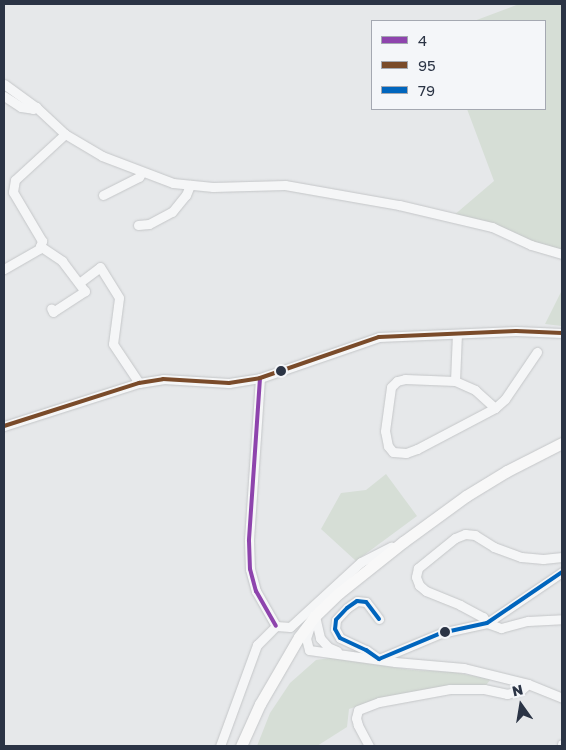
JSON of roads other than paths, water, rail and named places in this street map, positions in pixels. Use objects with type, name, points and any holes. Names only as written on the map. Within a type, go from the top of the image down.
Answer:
[{"type":"main road","points":[[241,746],[260,704],[298,637],[315,616],[357,577],[466,496],[507,471],[562,443]]},
{"type":"street","points":[[4,84],[36,107],[65,134],[102,156],[173,183],[213,187],[285,185],[399,205],[492,227],[531,245],[562,254]]},
{"type":"street","points":[[4,96],[21,107],[33,109],[36,107]]},
{"type":"street","points":[[51,308],[53,312],[85,291],[62,261],[41,244],[13,192],[15,180],[65,134]]},
{"type":"street","points":[[103,195],[139,177],[142,172]]},
{"type":"street","points":[[138,225],[149,224],[172,212],[186,195],[190,185]]},
{"type":"street","points":[[4,269],[41,244]]},
{"type":"street","points":[[79,282],[100,267],[119,298],[113,344],[139,383]]},
{"type":"street","points":[[4,426],[139,383],[163,379],[229,384],[260,378],[378,337],[516,331],[562,333]]},
{"type":"street","points":[[455,381],[457,334]]},
{"type":"street","points":[[495,408],[475,390],[455,381],[405,379],[397,381],[392,387],[385,431],[388,446],[393,452],[406,453],[495,408],[505,399],[537,352]]},
{"type":"street","points":[[260,378],[249,541],[250,569],[256,592],[276,626]]},
{"type":"street","points":[[562,557],[543,559],[521,557],[494,547],[475,535],[465,534],[455,538],[418,568],[416,577],[419,585],[426,591],[460,605],[483,617],[487,623],[501,628],[528,621],[562,619]]},
{"type":"street","points":[[220,746],[257,644],[276,626],[290,627],[302,620],[327,592],[361,562],[402,542]]},
{"type":"street","points":[[379,659],[441,633],[487,623],[562,572]]},
{"type":"street","points":[[379,619],[366,602],[357,601],[347,608],[336,620],[335,629],[340,638],[366,650],[379,659]]},
{"type":"street","points":[[309,650],[306,638],[315,616]]},
{"type":"street","points":[[315,616],[320,638],[328,648],[350,655]]},
{"type":"street","points":[[290,652],[309,650],[464,668],[528,684],[562,698]]},
{"type":"street","points":[[369,746],[358,725],[356,718],[358,710],[379,702],[450,689],[484,690],[507,694],[521,690],[528,684]]}]
